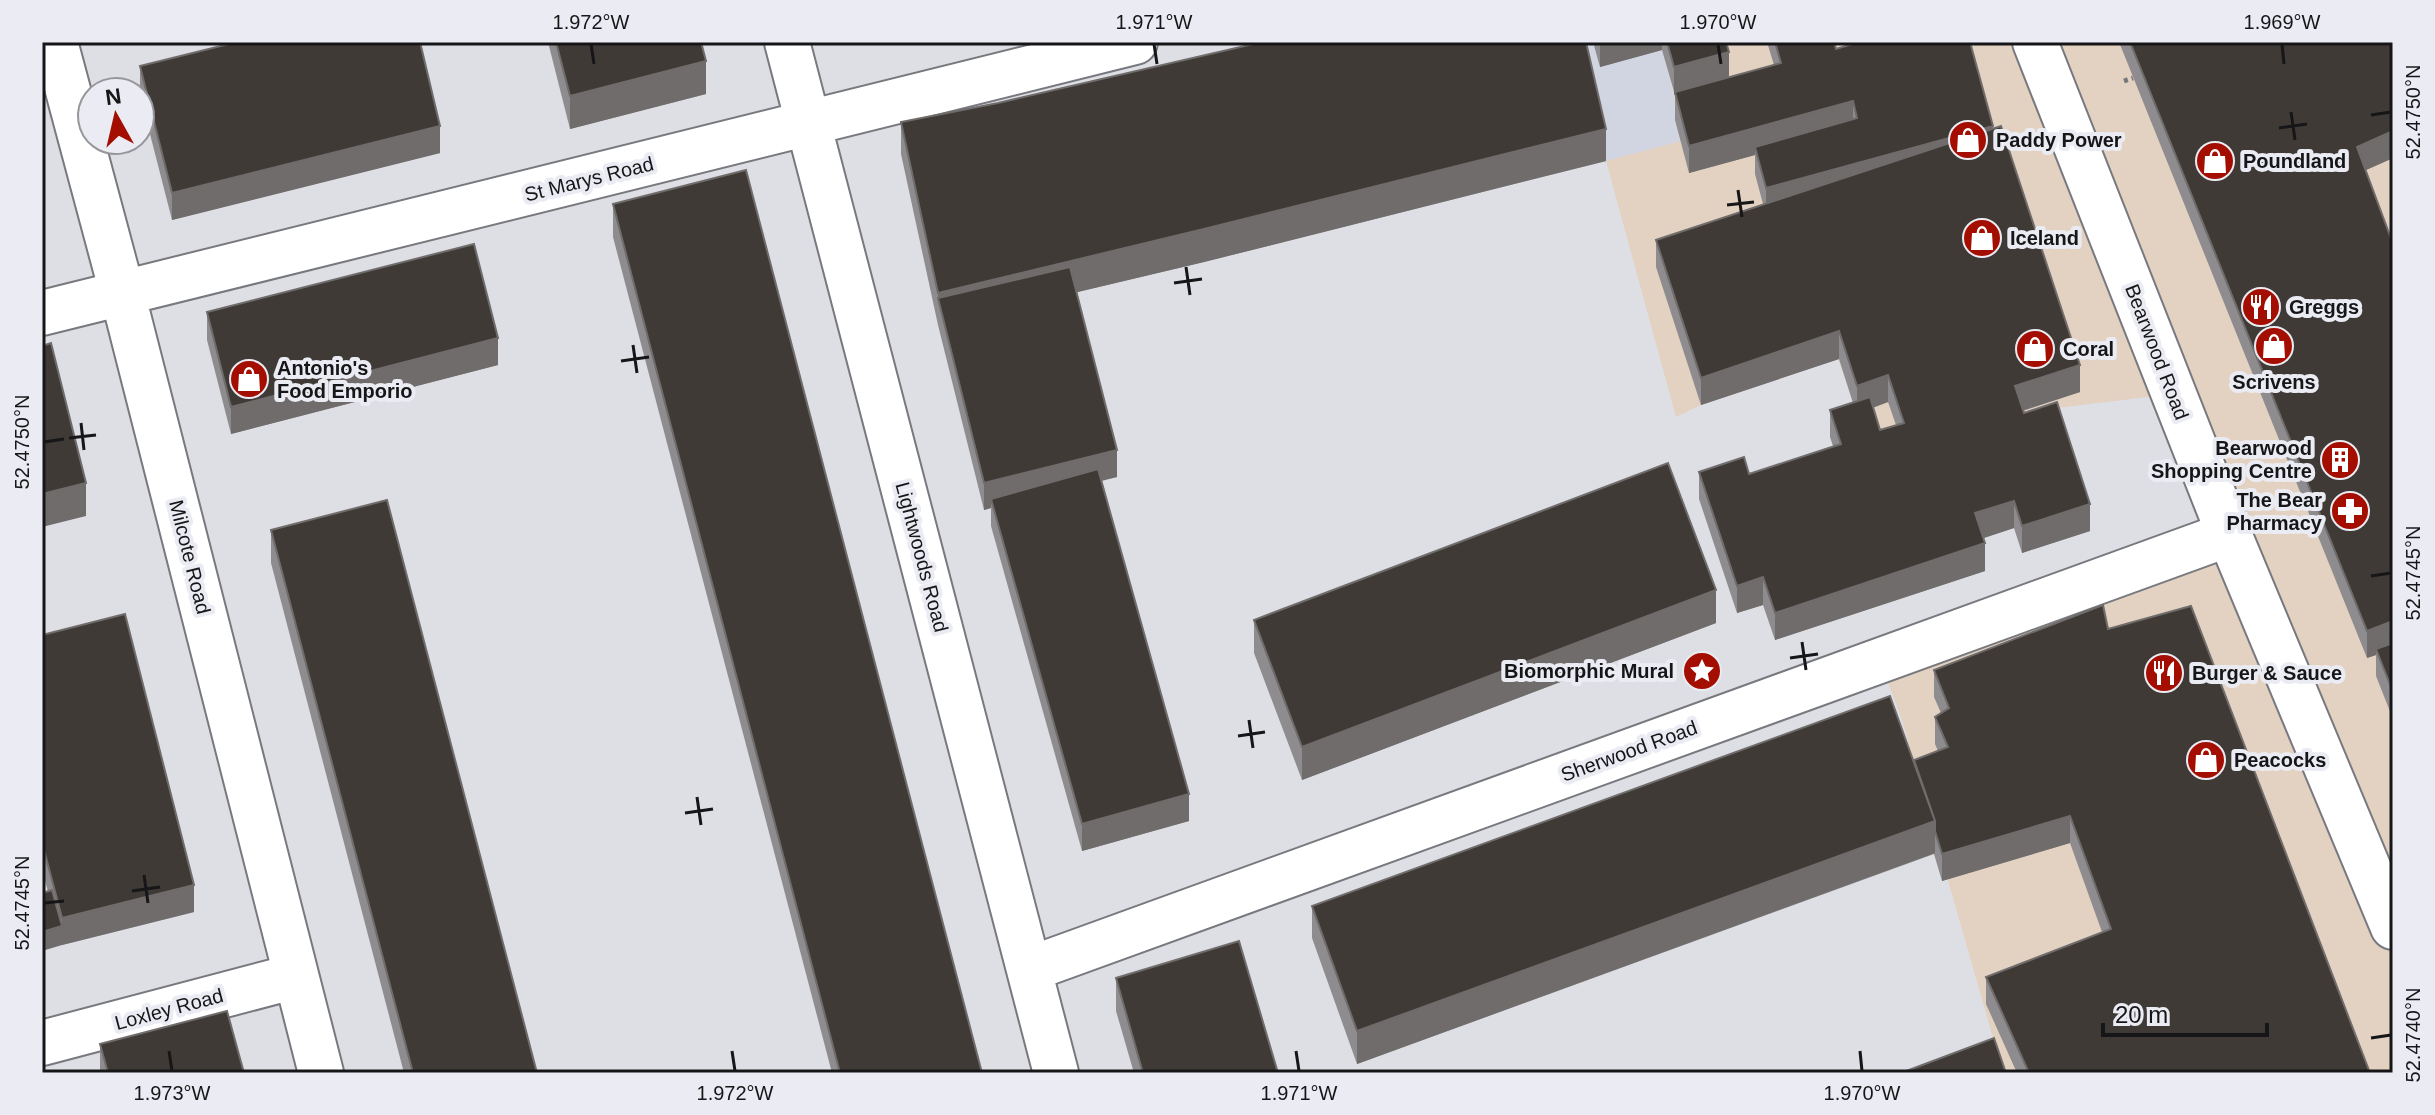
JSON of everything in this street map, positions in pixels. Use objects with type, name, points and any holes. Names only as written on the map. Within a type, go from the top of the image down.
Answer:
[{"type":"street","name":"Milcote Road","points":[[55,42],[122,292],[321,1073]]},
{"type":"street","name":"Lightwoods Road","points":[[787,42],[1056,1073]]},
{"type":"street","name":"St Marys Road","points":[[42,313],[1135,42]]},
{"type":"street","name":"Bearwood Road","points":[[2035,42],[2229,534],[2393,927]]},
{"type":"street","name":"Sherwood Road","points":[[1030,969],[2229,534]]},
{"type":"street","name":"Loxley Road","points":[[42,1043],[296,976]]},
{"type":"path","points":[[2124,81],[2133,78]]},
{"type":"shaded area","points":[[1579,42],[1660,42],[1674,95],[1680,141],[1606,161]]},
{"type":"shaded area","points":[[1660,42],[2393,42],[2393,1073],[2003,1073],[1903,723],[1880,661],[2228,535],[2173,394],[2015,413],[1904,450],[1857,413],[1838,359],[1701,405],[1676,417],[1606,161],[1680,141],[1674,95]]},
{"type":"building","points":[[237,42],[420,42],[440,126],[172,193],[156,130],[156,76],[143,76],[140,66]]},
{"type":"building","points":[[556,42],[701,42],[706,61],[570,96]]},
{"type":"building","points":[[1262,42],[1586,42],[1606,129],[938,293],[901,122],[998,103]]},
{"type":"building","points":[[1667,42],[1726,42],[1729,52],[1674,67]]},
{"type":"building","points":[[1775,42],[1834,42],[1836,49],[1859,42],[1970,42],[1993,126],[1766,188],[1755,147],[1857,118],[1853,101],[1689,146],[1675,92],[1781,63]]},
{"type":"building","name":"Bearwood Shopping Centre","points":[[2130,42],[2393,42],[2393,131],[2357,147],[2393,244],[2393,621],[2367,631]]},
{"type":"building","points":[[2001,126],[2080,365],[2015,386],[2024,413],[2057,402],[2090,504],[2022,526],[2014,501],[1975,513],[1985,543],[1775,613],[1763,577],[1737,586],[1699,472],[1744,457],[1749,474],[1841,444],[1830,410],[1870,397],[1880,430],[1904,423],[1888,375],[1857,386],[1839,331],[1701,378],[1656,240]]},
{"type":"building","points":[[746,170],[982,1073],[840,1073],[613,204]]},
{"type":"building","points":[[474,244],[498,338],[231,407],[207,312]]},
{"type":"building","points":[[1070,267],[1117,450],[984,483],[938,298]]},
{"type":"building","points":[[51,343],[86,483],[42,494],[42,346]]},
{"type":"building","points":[[1668,463],[1716,590],[1302,747],[1254,620]]},
{"type":"building","points":[[1098,469],[1189,794],[1082,824],[991,499]]},
{"type":"building","points":[[387,500],[537,1073],[413,1073],[271,530]]},
{"type":"building","points":[[2103,605],[2108,629],[2191,606],[2370,1073],[2029,1073],[1986,977],[2111,929],[2070,816],[1942,854],[1935,821],[1914,760],[1948,747],[1935,717],[1949,708],[1934,670]]},
{"type":"building","points":[[125,614],[194,885],[62,918],[42,842],[42,635]]},
{"type":"building","points":[[2393,643],[2393,692],[2376,649]]},
{"type":"building","points":[[1890,696],[1935,821],[1357,1031],[1312,906]]},
{"type":"building","points":[[52,890],[62,926],[42,932],[42,893]]},
{"type":"building","points":[[1239,941],[1278,1073],[1143,1073],[1116,978]]},
{"type":"building","points":[[227,1011],[244,1073],[108,1073],[100,1044]]},
{"type":"building","points":[[1994,1038],[2006,1073],[1901,1073]]},
{"type":"place","name":"Paddy Power","points":[[1968,140]]},
{"type":"place","name":"Poundland","points":[[2215,161]]},
{"type":"place","name":"Iceland","points":[[1982,238]]},
{"type":"place","name":"Greggs","points":[[2261,307]]},
{"type":"place","name":"Scrivens","points":[[2274,346]]},
{"type":"place","name":"Coral","points":[[2035,349]]},
{"type":"place","name":"Antonio's Food Emporio","points":[[249,379]]},
{"type":"place","name":"Bearwood Shopping Centre","points":[[2340,460]]},
{"type":"place","name":"The Bear Pharmacy","points":[[2350,511]]},
{"type":"place","name":"Biomorphic Mural","points":[[1702,671]]},
{"type":"place","name":"Burger & Sauce","points":[[2164,673]]},
{"type":"place","name":"Peacocks","points":[[2206,760]]}]
